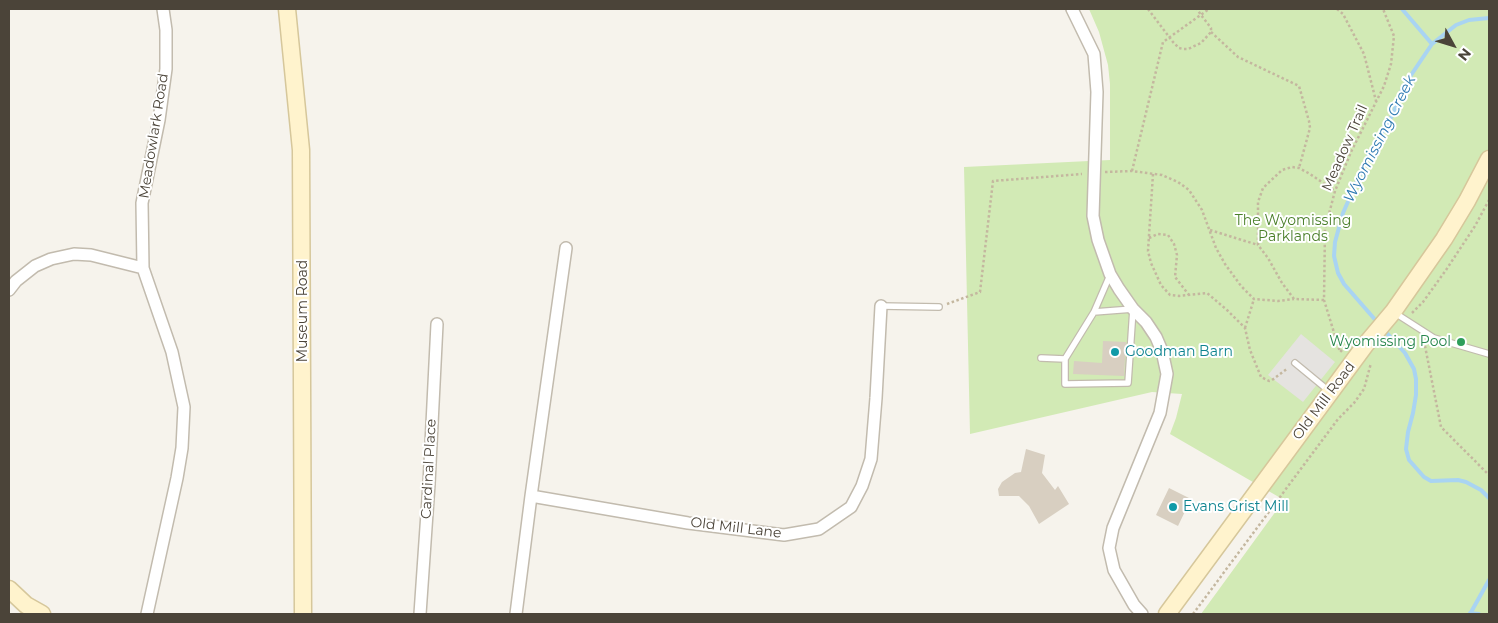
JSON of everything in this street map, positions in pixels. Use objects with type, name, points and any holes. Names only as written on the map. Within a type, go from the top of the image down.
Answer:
[{"type":"main road","name":"Museum Road","points":[[287,9],[302,158],[303,614]]},
{"type":"main road","name":"Old Mill Road","points":[[1166,614],[1366,344],[1392,314],[1444,239],[1467,202],[1489,159]]},
{"type":"main road","points":[[9,588],[26,605],[42,614]]},
{"type":"street","name":"Meadowlark Road","points":[[147,614],[178,478],[184,407],[172,352],[143,268],[142,203],[159,120],[166,69],[166,30],[163,9]]},
{"type":"street","points":[[1072,9],[1094,54],[1097,92],[1093,216],[1102,255],[1119,289],[1146,322],[1156,338],[1162,351],[1167,374],[1160,413],[1112,528],[1109,548],[1114,570],[1122,586],[1142,614]]},
{"type":"street","points":[[516,614],[530,496],[566,248]]},
{"type":"street","points":[[9,290],[16,281],[35,266],[51,259],[74,254],[91,255],[143,268]]},
{"type":"street","name":"Old Mill Lane","points":[[530,496],[688,523],[784,536],[819,529],[851,507],[862,486],[871,459],[880,306]]},
{"type":"street","name":"Cardinal Place","points":[[420,614],[437,324]]},
{"type":"lane","points":[[1094,312],[1133,308],[1128,383],[1065,384],[1065,359],[1094,312],[1110,274]]},
{"type":"lane","points":[[880,306],[940,307]]},
{"type":"lane","points":[[1392,314],[1434,338],[1489,354]]},
{"type":"lane","points":[[1041,358],[1065,359]]},
{"type":"lane","points":[[1295,364],[1330,392]]},
{"type":"path","points":[[1148,9],[1169,38],[1179,48],[1188,49],[1201,43],[1211,32]]},
{"type":"path","points":[[1197,9],[1209,24],[1211,32],[1238,57],[1299,86],[1310,128],[1299,168]]},
{"type":"path","points":[[1132,171],[1163,42],[1210,9]]},
{"type":"path","points":[[1337,9],[1343,14],[1364,54],[1376,102]]},
{"type":"path","name":"Meadow Trail","points":[[1344,347],[1340,352],[1324,300],[1325,229],[1335,191],[1351,152],[1376,102],[1391,64],[1394,36],[1383,9]]},
{"type":"path","points":[[1258,245],[1258,202],[1263,188],[1282,170],[1292,167],[1299,168],[1335,191]]},
{"type":"path","points":[[940,307],[980,292],[993,181],[1132,171],[1162,175],[1178,182],[1189,190],[1202,210],[1224,264],[1254,299],[1278,301],[1294,299],[1324,300]]},
{"type":"path","points":[[1153,174],[1148,251],[1161,285],[1170,295],[1188,296],[1207,293],[1246,328]]},
{"type":"path","points":[[1411,314],[1423,302],[1446,270],[1476,226],[1489,200]]},
{"type":"path","points":[[1210,230],[1258,245],[1294,299]]},
{"type":"path","points":[[1149,238],[1158,234],[1168,235],[1174,244],[1177,255],[1175,277],[1188,296]]},
{"type":"path","points":[[1254,299],[1246,328],[1250,350],[1261,377],[1269,381],[1272,380],[1295,364]]},
{"type":"path","points":[[1423,332],[1441,427],[1489,474]]},
{"type":"path","points":[[1193,614],[1338,419],[1354,403],[1364,389],[1372,360]]},
{"type":"green space","name":"The Wyomissing Parklands","points":[[1089,9],[1489,9],[1489,614],[1201,614],[1284,500],[1170,434],[1182,394],[1152,392],[970,434],[964,167],[1110,160],[1110,84],[1108,65],[1099,32]]},
{"type":"shaded area","points":[[1301,334],[1335,362],[1303,402],[1268,375]]},
{"type":"building","name":"Goodman Barn","points":[[1103,341],[1126,342],[1124,376],[1073,374],[1074,361],[1102,363]]},
{"type":"building","points":[[1026,449],[1045,455],[1042,473],[1055,490],[1058,486],[1069,504],[1039,524],[1029,506],[1019,496],[999,496],[998,489],[1002,482],[1015,473],[1021,472]]},
{"type":"building","name":"Evans Grist Mill","points":[[1169,488],[1191,499],[1178,526],[1156,515]]},
{"type":"waterway","name":"Wyomissing Creek","points":[[1402,9],[1432,44]]},
{"type":"waterway","name":"Wyomissing Creek","points":[[1378,323],[1344,284],[1338,273],[1334,256],[1335,242],[1343,213],[1368,156],[1393,114],[1403,87],[1432,44],[1456,25],[1469,20],[1489,18]]},
{"type":"waterway","name":"Wyomissing Creek","points":[[1384,330],[1405,353],[1414,369],[1416,379],[1416,395],[1406,449],[1409,460],[1424,477],[1431,481],[1458,480],[1466,482],[1481,490],[1489,498]]},
{"type":"waterway","name":"Wyomissing Creek","points":[[1470,614],[1489,580]]},
{"type":"waterway","name":"Wyomissing Creek","points":[[1470,613],[1479,614]]},
{"type":"place","name":"Wyomissing Pool","points":[[1461,342]]},
{"type":"place","name":"Goodman Barn","points":[[1115,352]]},
{"type":"place","name":"Evans Grist Mill","points":[[1173,507]]}]
